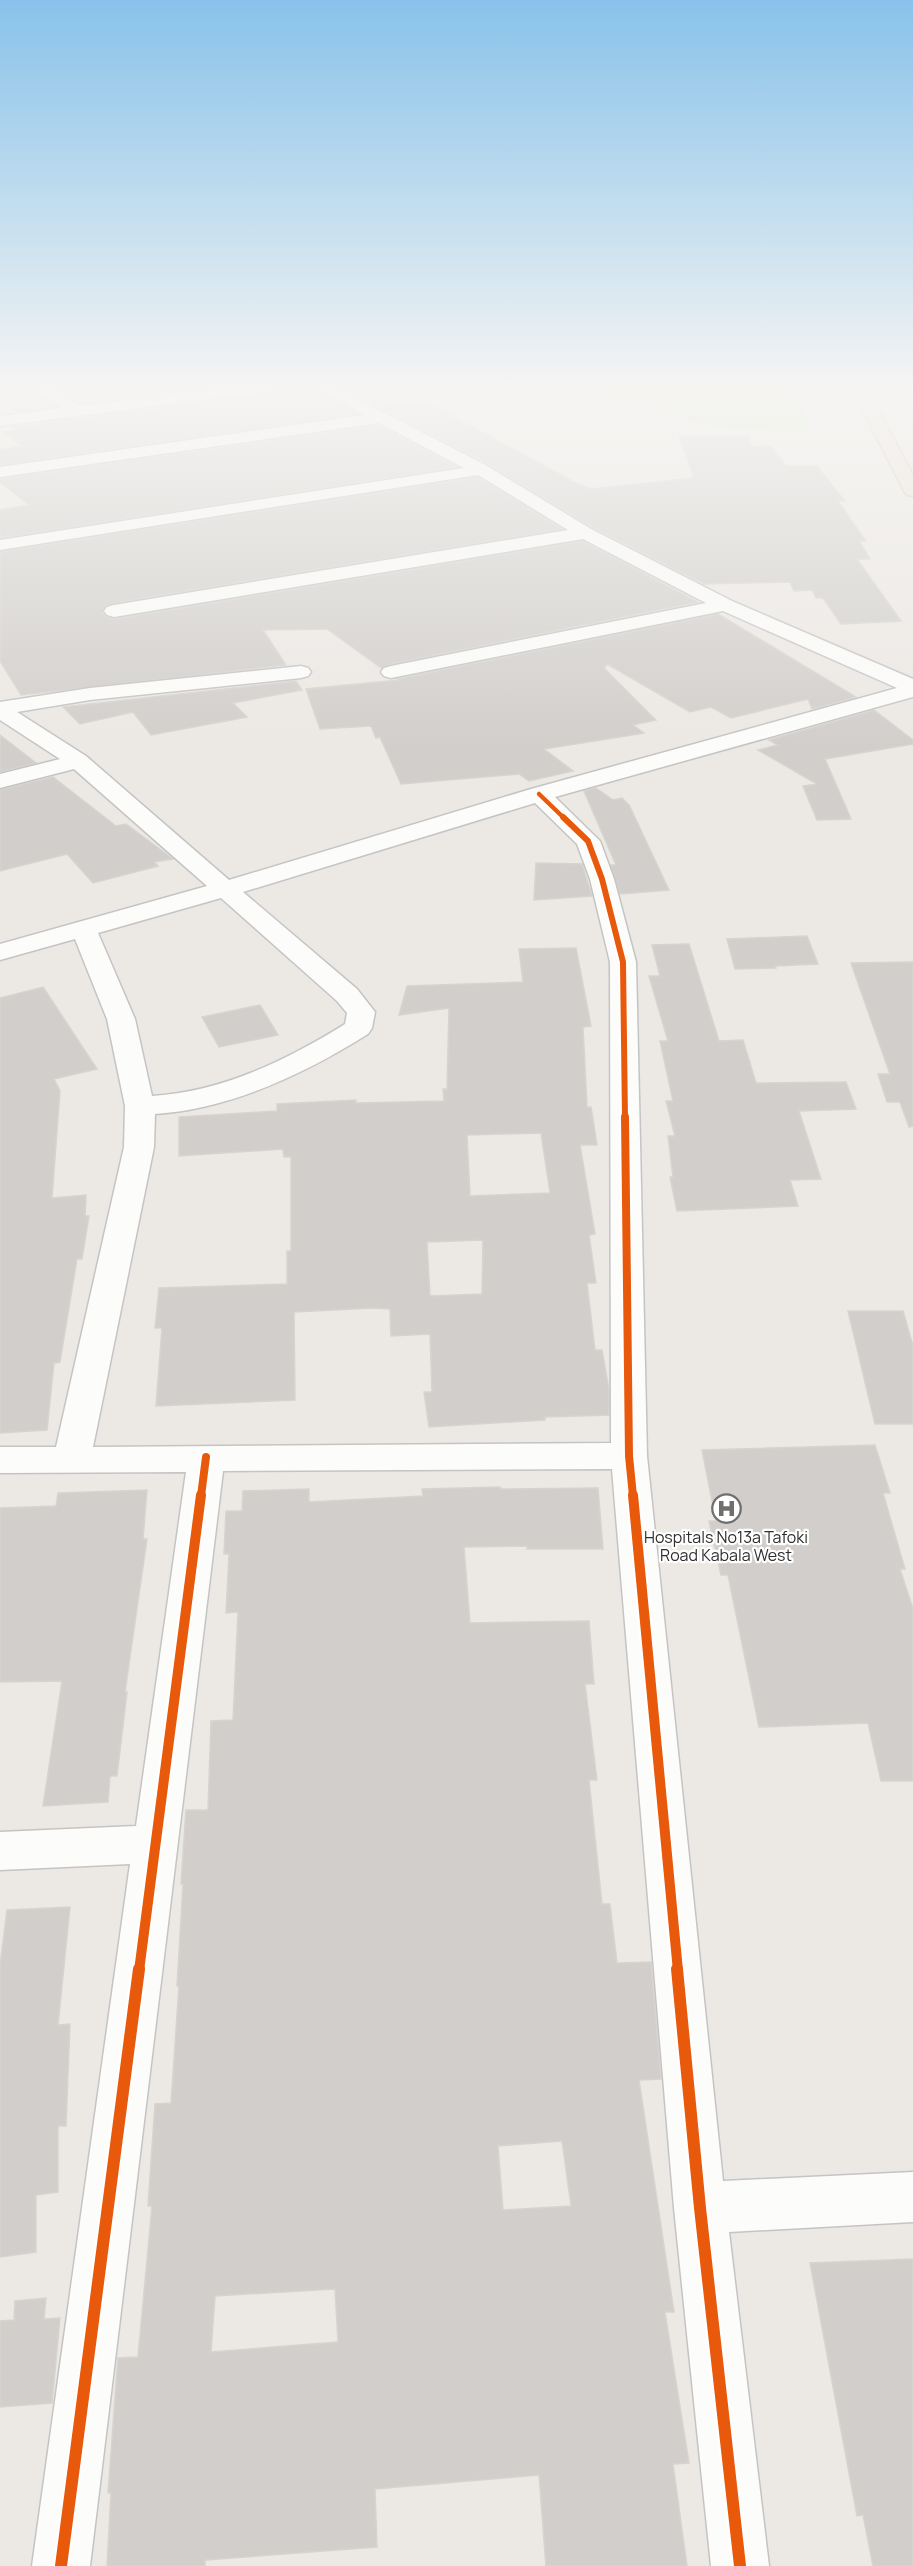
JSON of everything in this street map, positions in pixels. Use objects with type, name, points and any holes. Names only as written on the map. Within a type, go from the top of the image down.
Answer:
[{"type":"street","points":[[0,526],[8,544],[246,507]]},
{"type":"street","points":[[543,507],[585,532],[725,605],[913,689]]},
{"type":"street","points":[[114,611],[585,532]]},
{"type":"street","points":[[391,672],[725,605]]},
{"type":"street","points":[[0,709],[90,694],[301,672]]},
{"type":"street","points":[[0,952],[225,889],[539,794],[913,689]]},
{"type":"street","points":[[0,709],[78,761],[347,995],[361,1012],[358,1028],[326,1049],[270,1076],[194,1101],[140,1106]]},
{"type":"street","points":[[0,781],[78,761]]},
{"type":"street","points":[[539,794],[588,841],[602,879],[623,962],[628,1456],[700,2208],[740,2566]]},
{"type":"street","points":[[72,1459],[139,1147],[140,1106],[121,1019],[83,928]]},
{"type":"street","points":[[0,1460],[628,1456]]},
{"type":"street","points":[[61,2566],[206,1457]]},
{"type":"street","points":[[0,1851],[156,1844]]},
{"type":"street","points":[[700,2208],[913,2198]]},
{"type":"building","points":[[19,507],[201,507],[0,538],[0,510]]},
{"type":"building","points":[[288,507],[526,507],[562,529],[114,603],[105,606],[102,612],[106,617],[114,619],[583,541],[698,602],[391,664],[381,668],[327,629],[263,630],[286,665],[21,695],[0,661],[0,552]]},
{"type":"building","points":[[559,507],[842,507],[866,541],[859,541],[870,559],[857,559],[901,621],[841,624],[823,598],[816,598],[812,590],[794,591],[790,582],[704,584],[592,527]]},
{"type":"building","points":[[718,614],[856,697],[812,709],[808,699],[731,718],[711,707],[690,712],[607,664],[604,668],[656,720],[633,725],[644,733],[544,749],[573,771],[529,781],[519,774],[401,784],[380,737],[376,738],[371,726],[320,729],[306,689],[399,680],[397,679]]},
{"type":"building","points":[[296,681],[302,690],[233,703],[247,717],[151,735],[133,712],[80,724],[63,707]]},
{"type":"building","points":[[874,710],[913,740],[913,744],[825,759],[851,819],[817,820],[803,786],[817,784],[758,750],[778,745],[769,740]]},
{"type":"building","points":[[0,735],[36,763],[0,772]]},
{"type":"building","points":[[53,777],[116,826],[126,824],[173,859],[154,862],[158,866],[93,883],[67,854],[0,871],[0,790]]},
{"type":"building","points":[[596,788],[613,800],[622,798],[629,805],[669,890],[620,894],[611,865],[616,865],[584,791]]},
{"type":"building","points":[[536,863],[582,864],[592,896],[534,900]]},
{"type":"building","points":[[807,936],[818,964],[775,966],[776,968],[735,969],[727,939]]},
{"type":"building","points":[[689,944],[719,1041],[743,1040],[756,1083],[846,1082],[856,1109],[799,1111],[821,1179],[790,1180],[798,1206],[677,1211],[670,1177],[673,1177],[668,1136],[675,1136],[666,1101],[673,1101],[660,1041],[668,1041],[649,976],[660,976],[652,945]]},
{"type":"building","points":[[576,948],[591,1026],[583,1027],[587,1107],[591,1107],[597,1145],[580,1145],[595,1234],[589,1235],[596,1283],[587,1283],[595,1350],[602,1350],[609,1390],[609,1415],[545,1417],[545,1420],[429,1427],[424,1392],[432,1392],[430,1334],[391,1336],[390,1309],[373,1308],[294,1312],[295,1400],[156,1406],[162,1328],[155,1328],[159,1288],[287,1284],[287,1251],[291,1251],[291,1157],[284,1157],[283,1149],[179,1156],[179,1117],[277,1111],[277,1104],[356,1100],[356,1103],[444,1101],[443,1089],[447,1089],[449,1008],[399,1015],[407,986],[523,982],[519,949]],"holes":[[[541,1133],[550,1193],[470,1196],[467,1135]],[[483,1240],[482,1294],[430,1296],[427,1242]]]},
{"type":"building","points":[[913,962],[913,1126],[909,1127],[900,1102],[887,1102],[878,1074],[890,1074],[851,963]]},
{"type":"building","points":[[43,987],[97,1069],[54,1079],[60,1091],[52,1198],[86,1195],[85,1216],[89,1216],[82,1259],[77,1259],[60,1362],[54,1363],[47,1430],[0,1433],[0,998]]},
{"type":"building","points":[[260,1005],[278,1035],[219,1047],[202,1017]]},
{"type":"building","points":[[848,1311],[903,1311],[913,1346],[913,1424],[875,1424]]},
{"type":"building","points":[[875,1445],[890,1493],[883,1493],[905,1569],[900,1569],[913,1609],[913,1781],[881,1781],[868,1723],[759,1727],[728,1575],[721,1575],[709,1521],[716,1521],[702,1450]]},
{"type":"building","points":[[598,1488],[603,1549],[527,1549],[527,1546],[464,1547],[470,1623],[589,1621],[594,1684],[585,1684],[597,1780],[589,1780],[602,1904],[610,1904],[617,1963],[651,1962],[661,2079],[639,2080],[674,2312],[665,2312],[689,2463],[673,2464],[687,2566],[546,2566],[539,2475],[375,2489],[377,2547],[205,2560],[205,2566],[107,2566],[111,2493],[108,2493],[118,2358],[138,2357],[152,2206],[148,2206],[155,2104],[171,2103],[179,1986],[177,1986],[183,1884],[181,1884],[186,1810],[208,1810],[211,1721],[233,1720],[238,1612],[226,1613],[229,1554],[224,1554],[226,1511],[242,1511],[243,1491],[309,1489],[309,1502],[423,1496],[422,1489]],"holes":[[[562,2141],[571,2206],[503,2210],[498,2146]],[[335,2289],[338,2342],[211,2352],[215,2296]]]},
{"type":"building","points":[[147,1490],[143,1539],[147,1539],[125,1692],[127,1692],[117,1776],[110,1776],[108,1802],[43,1806],[62,1681],[0,1682],[0,1508],[56,1506],[58,1493]]},
{"type":"building","points":[[70,1907],[58,2025],[70,2024],[66,2126],[58,2126],[58,2192],[36,2195],[36,2252],[0,2257],[0,1966],[7,1910]]},
{"type":"building","points":[[913,2259],[913,2566],[873,2566],[863,2515],[857,2516],[810,2263]]},
{"type":"building","points":[[46,2298],[44,2319],[60,2318],[52,2403],[0,2407],[0,2321],[14,2320],[15,2301]]},
{"type":"cycle path","points":[[539,794],[588,841],[602,879],[623,962],[629,1456],[700,2208],[740,2566]]},
{"type":"cycle path","points":[[61,2566],[206,1457]]},
{"type":"place","name":"Hospitals No13a Tafoki Road Kabala West","points":[[726,1509]]}]
